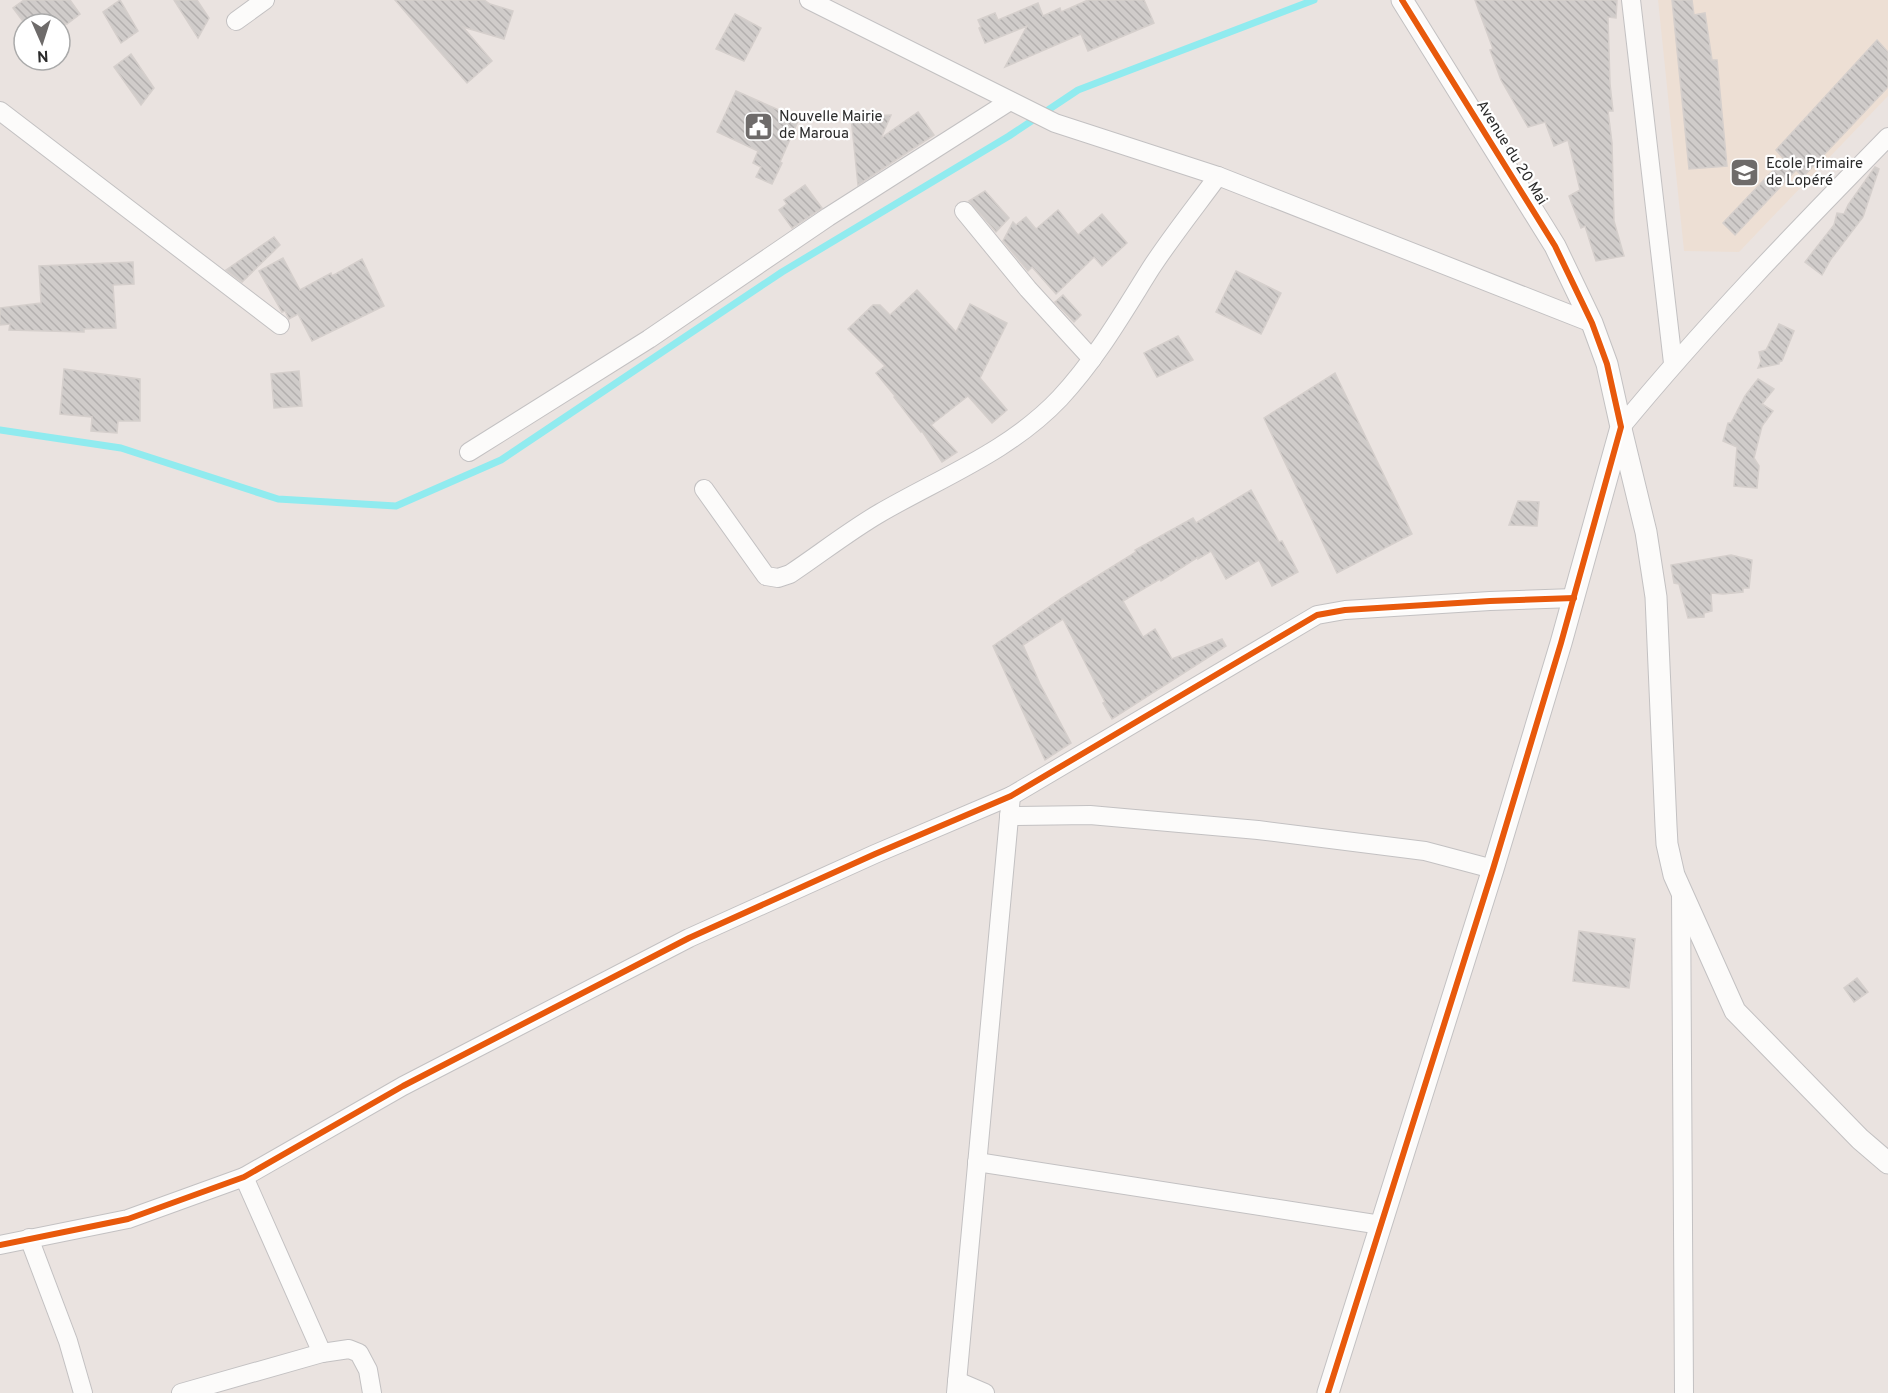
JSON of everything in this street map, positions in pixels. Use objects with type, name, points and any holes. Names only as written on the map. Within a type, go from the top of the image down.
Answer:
[{"type":"street","points":[[236,21],[265,0]]},
{"type":"street","points":[[809,0],[1055,123],[1218,176],[1592,323]]},
{"type":"street","name":"Avenue du 20 Mai","points":[[1402,0],[1556,246],[1592,323],[1607,364],[1646,532],[1656,597],[1667,844],[1674,875],[1735,1011],[1860,1139],[1888,1162]]},
{"type":"street","points":[[1631,0],[1673,363]]},
{"type":"street","points":[[469,452],[649,339],[828,217],[1016,104]]},
{"type":"street","points":[[0,111],[280,325]]},
{"type":"street","points":[[1328,1393],[1493,869],[1574,598],[1621,427],[1673,363],[1769,259],[1888,137]]},
{"type":"street","points":[[704,489],[766,576],[778,578],[790,574],[880,513],[941,482],[1013,439],[1059,399],[1092,359],[1122,317],[1152,267],[1218,176]]},
{"type":"street","points":[[964,211],[1028,289],[1092,359]]},
{"type":"street","points":[[0,1245],[128,1219],[244,1177],[403,1086],[689,938],[875,854],[1011,796],[1317,615],[1345,610],[1574,598]]},
{"type":"street","points":[[985,1393],[957,1387],[1011,796]]},
{"type":"street","points":[[1009,816],[1090,815],[1258,830],[1425,851],[1493,869]]},
{"type":"street","points":[[1681,889],[1684,1393]]},
{"type":"street","points":[[977,1162],[1381,1225]]},
{"type":"street","points":[[244,1177],[322,1353]]},
{"type":"street","points":[[29,1238],[68,1341],[82,1393]]},
{"type":"street","points":[[181,1393],[322,1353],[349,1349],[359,1353],[368,1370],[372,1393]]},
{"type":"shaded area","name":"Ecole Primaire de Lopéré","points":[[1658,0],[1888,0],[1888,96],[1739,252],[1684,251]]},
{"type":"building","points":[[24,0],[70,0],[80,14],[72,20],[72,12],[16,12],[13,8]]},
{"type":"building","points":[[120,0],[138,31],[121,43],[103,12]]},
{"type":"building","points":[[174,0],[197,0],[209,18],[198,38]]},
{"type":"building","points":[[395,0],[484,0],[513,11],[504,39],[463,27],[492,61],[467,83]]},
{"type":"building","points":[[1088,0],[1144,0],[1154,23],[1088,51],[1081,34],[1005,67],[1027,26],[985,43],[979,28],[981,27],[978,20],[995,13],[998,20],[1038,3],[1043,16],[1060,8],[1061,12]]},
{"type":"building","points":[[1475,0],[1617,0],[1616,18],[1608,17],[1613,111],[1608,111],[1612,143],[1614,221],[1624,256],[1596,261],[1585,226],[1581,228],[1569,196],[1580,190],[1568,140],[1554,146],[1545,122],[1528,127],[1501,80],[1490,50],[1493,49]]},
{"type":"building","points":[[1672,0],[1692,0],[1694,15],[1705,13],[1712,60],[1717,60],[1727,166],[1689,169]]},
{"type":"building","points":[[735,14],[761,28],[744,61],[716,49]]},
{"type":"building","points":[[1877,40],[1888,52],[1888,87],[1803,177],[1796,170],[1735,235],[1723,223],[1784,159],[1776,150]]},
{"type":"building","points":[[131,54],[154,88],[141,105],[114,67]]},
{"type":"building","name":"Nouvelle Mairie de Maroua","points":[[736,91],[799,119],[772,184],[756,177],[761,167],[753,163],[758,151],[717,132]]},
{"type":"building","points":[[918,112],[934,135],[858,185],[851,117],[891,115],[881,138]]},
{"type":"building","points":[[1875,167],[1879,169],[1863,217],[1831,259],[1822,275],[1805,262],[1834,225],[1837,213],[1844,214]]},
{"type":"building","points":[[805,185],[822,208],[792,228],[779,210],[787,204],[784,200]]},
{"type":"building","points":[[985,191],[1009,218],[996,232],[969,201]]},
{"type":"building","points":[[1058,210],[1078,235],[1102,214],[1127,243],[1102,266],[1094,257],[1056,294],[1032,267],[1028,271],[1003,241],[1013,222],[1016,225],[1026,217],[1036,229]]},
{"type":"building","points":[[274,237],[280,245],[242,282],[226,270]]},
{"type":"building","points":[[283,258],[300,290],[362,259],[384,306],[312,341],[298,314],[289,319],[285,311],[282,312],[259,271]]},
{"type":"building","points":[[133,262],[134,284],[113,285],[116,328],[84,329],[84,332],[9,330],[10,324],[0,325],[0,308],[41,303],[39,266]]},
{"type":"building","points":[[1236,271],[1281,293],[1261,334],[1216,312]]},
{"type":"building","points":[[917,290],[956,332],[970,304],[1007,323],[980,378],[1007,410],[992,423],[968,396],[931,425],[957,452],[942,462],[922,431],[876,373],[885,366],[848,329],[873,305],[880,305],[890,315]]},
{"type":"building","points":[[1063,295],[1081,315],[1074,322],[1055,302]]},
{"type":"building","points":[[1779,324],[1794,331],[1782,361],[1779,364],[1758,368],[1761,361],[1759,352],[1766,350]]},
{"type":"building","points":[[1178,336],[1193,360],[1157,377],[1144,353]]},
{"type":"building","points":[[64,369],[140,379],[140,421],[118,421],[117,433],[91,431],[92,417],[60,414]]},
{"type":"building","points":[[299,371],[302,406],[274,408],[271,374]]},
{"type":"building","points":[[1335,373],[1412,534],[1337,573],[1264,418]]},
{"type":"building","points":[[1758,379],[1774,389],[1762,404],[1773,411],[1762,426],[1754,458],[1759,466],[1757,488],[1734,486],[1737,447],[1723,441],[1728,423],[1731,423],[1745,396]]},
{"type":"building","points":[[1251,490],[1298,572],[1272,586],[1259,560],[1226,579],[1211,551],[1123,601],[1143,637],[1155,629],[1172,659],[1222,639],[1226,646],[1112,719],[1063,619],[1023,645],[1040,684],[1071,743],[1045,760],[993,646],[1062,598],[1136,552],[1135,550],[1193,518],[1196,523]]},
{"type":"building","points":[[1518,501],[1539,502],[1537,526],[1509,525]]},
{"type":"building","points":[[1731,555],[1752,560],[1749,588],[1743,588],[1743,592],[1711,593],[1712,611],[1704,613],[1704,617],[1688,618],[1679,584],[1674,583],[1671,565]]},
{"type":"building","points":[[1579,931],[1635,939],[1629,988],[1573,981]]},
{"type":"building","points":[[1857,978],[1868,992],[1854,1002],[1844,988]]},
{"type":"waterway","points":[[0,430],[121,448],[278,499],[396,506],[501,460],[782,272],[1009,136],[1078,90],[1314,0]]},
{"type":"cycle path","points":[[1328,1393],[1493,869],[1561,643],[1621,427],[1607,364],[1592,323],[1555,246],[1402,0]]},
{"type":"cycle path","points":[[0,1245],[128,1219],[244,1177],[403,1086],[689,938],[875,854],[1011,796],[1317,615],[1345,610],[1574,598]]},
{"type":"place","name":"Nouvelle Mairie de Maroua","points":[[758,126]]},
{"type":"place","name":"Ecole Primaire de Lopéré","points":[[1745,173]]}]
